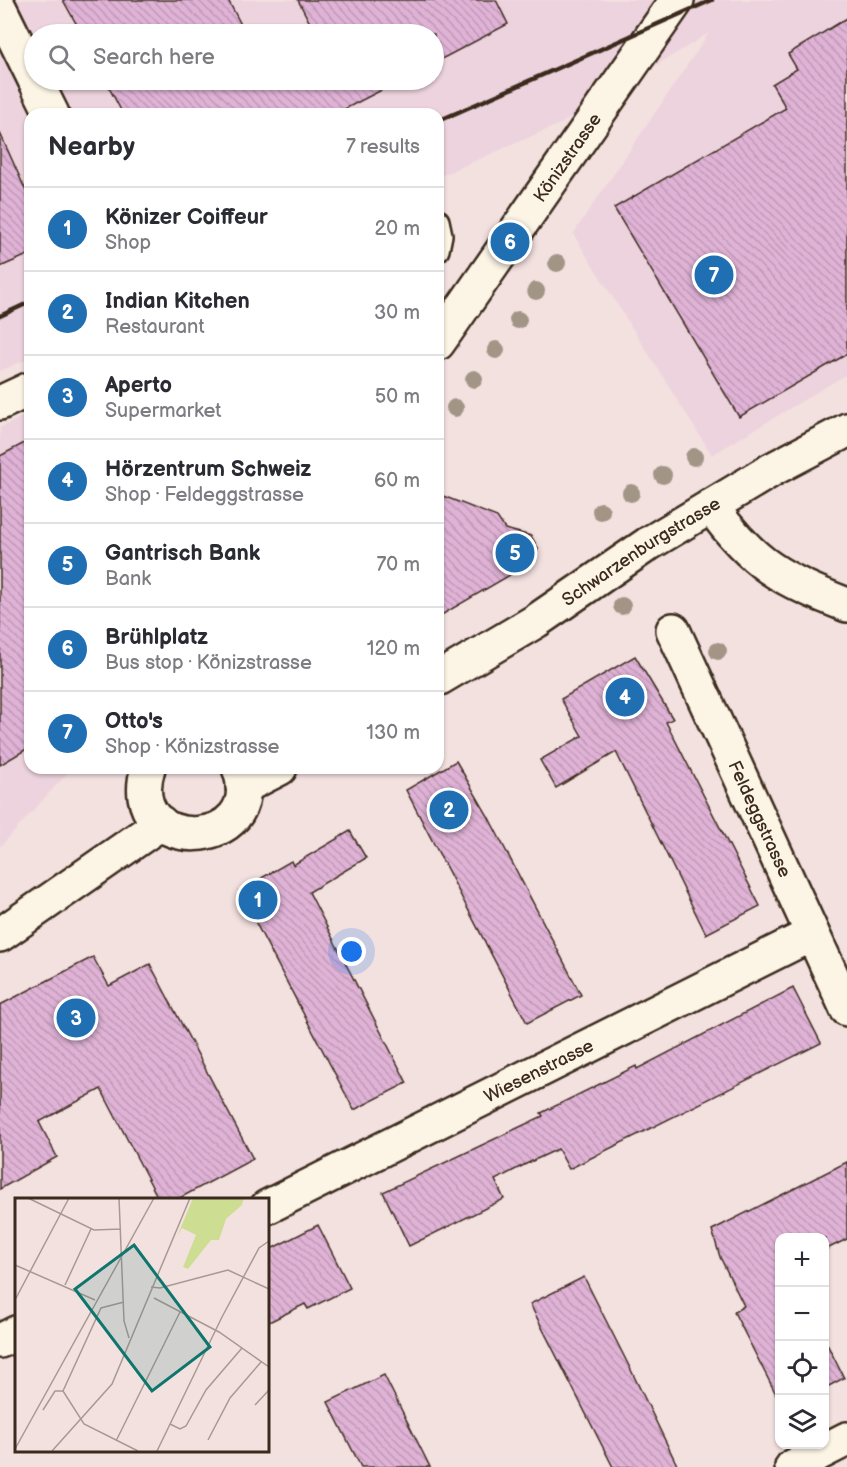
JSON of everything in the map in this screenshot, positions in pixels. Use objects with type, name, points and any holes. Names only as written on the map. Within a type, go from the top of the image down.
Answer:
[{"type":"street","name":"Könizstrasse","points":[[444,334],[677,0]]},
{"type":"street","points":[[0,9],[24,57]]},
{"type":"street","points":[[40,90],[49,108]]},
{"type":"street","points":[[0,404],[24,391]]},
{"type":"street","name":"Schwarzenburgstrasse","points":[[444,675],[536,621],[648,544],[847,430]]},
{"type":"street","points":[[711,506],[734,538],[750,554],[789,582],[847,605]]},
{"type":"street","name":"Feldeggstrasse","points":[[673,630],[847,1009]]},
{"type":"street","points":[[146,774],[145,795],[151,810],[161,823],[176,832],[192,836],[209,833],[225,825],[236,812],[241,777]]},
{"type":"street","points":[[0,935],[161,823]]},
{"type":"street","name":"Wiesenstrasse","points":[[268,1207],[812,933]]},
{"type":"street","points":[[0,1341],[15,1334]]},
{"type":"street","points":[[792,1467],[847,1439]]},
{"type":"shaded area","points":[[0,0],[847,0],[847,374],[712,455],[573,234],[709,33],[562,123],[444,174],[444,108],[24,108],[24,361],[0,371]]},
{"type":"shaded area","points":[[24,416],[24,774],[67,774],[0,847],[0,428]]},
{"type":"building","points":[[63,0],[228,0],[241,24],[76,24]]},
{"type":"building","points":[[298,0],[496,0],[508,24],[444,58],[444,24],[310,24]]},
{"type":"building","points":[[847,18],[847,354],[739,417],[614,208],[786,108],[772,84],[797,69],[788,54]]},
{"type":"building","points":[[110,90],[382,90],[347,108],[120,108]]},
{"type":"building","points":[[0,133],[24,187],[24,257],[0,267]]},
{"type":"building","points":[[24,443],[24,751],[0,765],[0,456]]},
{"type":"building","points":[[444,496],[497,517],[505,529],[531,536],[538,548],[534,561],[444,614]]},
{"type":"building","points":[[635,656],[673,719],[666,722],[760,906],[706,934],[616,752],[556,788],[540,760],[582,736],[561,699]]},
{"type":"building","points":[[456,761],[488,816],[581,995],[527,1023],[406,790],[434,774],[444,774],[444,768]]},
{"type":"building","points":[[350,831],[366,858],[309,892],[407,1083],[354,1110],[239,891],[291,861],[293,865]]},
{"type":"building","points":[[93,957],[109,986],[150,964],[253,1159],[180,1198],[158,1198],[101,1089],[39,1122],[57,1157],[0,1189],[0,1005]]},
{"type":"building","points":[[793,988],[821,1043],[569,1169],[558,1149],[526,1164],[495,1180],[504,1199],[409,1246],[383,1192],[543,1116],[541,1113],[636,1066],[637,1069]]},
{"type":"building","points":[[847,1162],[847,1239],[829,1248],[829,1233],[775,1233],[775,1392],[734,1312],[744,1306],[720,1257],[712,1230]]},
{"type":"building","points":[[318,1225],[350,1288],[308,1309],[305,1304],[268,1322],[268,1250]]},
{"type":"building","points":[[584,1277],[678,1467],[613,1467],[530,1304]]},
{"type":"building","points":[[829,1348],[844,1378],[829,1386]]},
{"type":"building","points":[[384,1375],[430,1467],[361,1467],[328,1402]]},
{"type":"railway","points":[[444,118],[712,0]]},
{"type":"railway","points":[[0,316],[24,305]]},
{"type":"place","name":"Brühlplatz","points":[[510,242]]},
{"type":"place","name":"Otto's","points":[[714,275]]},
{"type":"place","name":"Gantrisch Bank","points":[[515,553]]},
{"type":"place","name":"Hörzentrum Schweiz","points":[[625,697]]},
{"type":"place","name":"Indian Kitchen","points":[[449,810]]},
{"type":"place","name":"Könizer Coiffeur","points":[[258,900]]},
{"type":"place","name":"Aperto","points":[[76,1018]]}]
